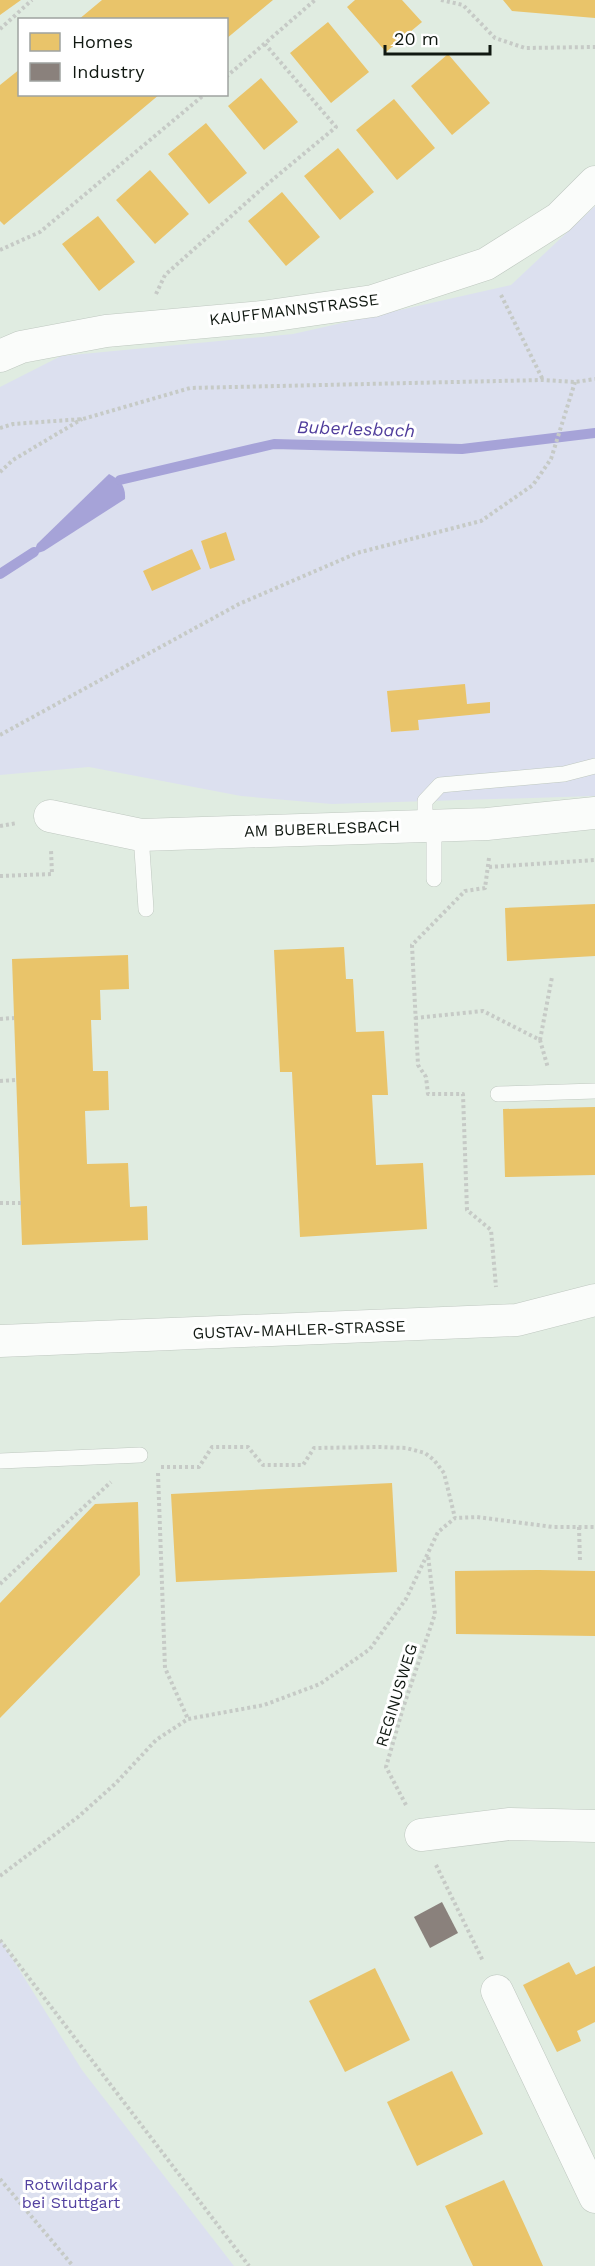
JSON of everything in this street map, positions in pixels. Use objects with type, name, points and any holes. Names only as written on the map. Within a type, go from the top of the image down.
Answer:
[{"type":"street","name":"KAUFFMANNSTRASSE","points":[[0,356],[21,347],[106,331],[262,317],[373,302],[486,264],[559,218],[595,182]]},
{"type":"street","name":"AM BUBERLESBACH","points":[[50,816],[141,835],[487,824],[595,813]]},
{"type":"street","name":"GUSTAV-MAHLER-STRASSE","points":[[0,1341],[517,1320],[595,1300]]},
{"type":"street","points":[[421,1835],[510,1824],[595,1826]]},
{"type":"street","points":[[497,1992],[595,2197]]},
{"type":"lane","points":[[434,879],[425,801],[440,785],[564,774],[595,766]]},
{"type":"lane","points":[[141,835],[146,909]]},
{"type":"lane","points":[[498,1094],[595,1091]]},
{"type":"lane","points":[[0,1461],[140,1455]]},
{"type":"path","points":[[0,29],[32,0]]},
{"type":"path","points":[[228,74],[315,0]]},
{"type":"path","points":[[441,0],[464,5],[495,38],[525,48],[595,47]]},
{"type":"path","points":[[156,325],[156,292],[165,275],[265,186],[336,127],[265,44]]},
{"type":"path","points":[[0,250],[40,232],[203,96]]},
{"type":"path","points":[[486,264],[543,380]]},
{"type":"path","points":[[0,428],[12,424],[83,419],[190,388],[543,380],[575,382],[595,379]]},
{"type":"path","points":[[0,735],[239,604],[357,553],[481,521],[533,485],[551,459],[575,382]]},
{"type":"path","points":[[0,472],[13,460],[83,419]]},
{"type":"path","points":[[0,876],[52,874],[50,816]]},
{"type":"path","points":[[500,1321],[491,1230],[467,1210],[463,1094],[428,1094],[426,1077],[417,1065],[412,945],[465,891],[485,888],[489,867],[595,860]]},
{"type":"path","points":[[552,977],[540,1040],[555,1092]]},
{"type":"path","points":[[415,1018],[483,1011],[540,1040]]},
{"type":"path","points":[[0,1019],[14,1018]]},
{"type":"path","points":[[0,1081],[16,1080]]},
{"type":"path","points":[[0,1203],[21,1203]]},
{"type":"path","points":[[188,1719],[165,1668],[158,1467],[199,1467],[212,1447],[248,1447],[263,1465],[303,1465],[314,1448],[406,1448],[425,1452],[444,1473],[455,1518]]},
{"type":"path","points":[[0,1584],[140,1455]]},
{"type":"path","points":[[0,1876],[78,1817],[116,1783],[156,1740],[188,1719],[264,1705],[320,1684],[370,1649],[406,1599],[438,1532],[455,1518],[477,1517],[553,1527],[595,1527]]},
{"type":"path","points":[[579,1527],[580,1561]]},
{"type":"path","name":"REGINUSWEG","points":[[428,1555],[435,1614],[403,1708],[386,1767],[497,1992]]},
{"type":"path","points":[[0,1940],[249,2266]]},
{"type":"path","points":[[0,2179],[73,2266]]},
{"type":"green space","points":[[595,206],[595,796],[332,804],[241,796],[89,767],[0,775],[0,387],[61,356],[293,334],[511,285]]},
{"type":"green space","name":"Rotwildpark bei Stuttgart","points":[[0,1939],[82,2070],[234,2266],[0,2266]]},
{"type":"water","points":[[109,474],[122,484],[125,499],[44,551],[34,552],[37,544]]},
{"type":"building: Homes","points":[[0,0],[21,0],[0,15]]},
{"type":"building: Homes","points":[[102,0],[273,0],[228,37],[228,18],[80,18]]},
{"type":"building: Homes","points":[[355,0],[402,0],[422,22],[386,52],[347,7]]},
{"type":"building: Homes","points":[[503,0],[595,0],[595,18],[512,11]]},
{"type":"building: Homes","points":[[328,22],[369,72],[331,103],[290,53]]},
{"type":"building: Homes","points":[[448,54],[490,103],[452,135],[411,86]]},
{"type":"building: Homes","points":[[18,71],[18,96],[158,96],[4,225],[0,221],[0,85]]},
{"type":"building: Homes","points":[[261,78],[298,122],[264,150],[228,106]]},
{"type":"building: Homes","points":[[394,99],[435,148],[397,180],[356,130]]},
{"type":"building: Homes","points":[[206,123],[247,173],[209,204],[168,154]]},
{"type":"building: Homes","points":[[338,148],[374,192],[340,220],[304,176]]},
{"type":"building: Homes","points":[[150,170],[189,214],[155,244],[116,200]]},
{"type":"building: Homes","points":[[282,192],[320,237],[286,266],[248,221]]},
{"type":"building: Homes","points":[[98,216],[135,262],[99,291],[62,244]]},
{"type":"building: Homes","points":[[226,532],[235,560],[210,569],[201,541]]},
{"type":"building: Homes","points":[[192,549],[201,569],[152,591],[143,571]]},
{"type":"building: Homes","points":[[465,684],[467,704],[490,702],[490,713],[418,720],[419,730],[391,732],[387,691]]},
{"type":"building: Homes","points":[[595,904],[595,956],[507,961],[505,908]]},
{"type":"building: Homes","points":[[344,947],[346,979],[353,979],[356,1032],[384,1031],[388,1095],[372,1095],[376,1165],[423,1163],[427,1229],[300,1237],[292,1072],[280,1072],[274,950]]},
{"type":"building: Homes","points":[[128,955],[129,989],[100,990],[101,1020],[91,1020],[93,1071],[108,1071],[109,1110],[85,1111],[87,1164],[128,1163],[130,1207],[147,1206],[148,1240],[22,1245],[12,959]]},
{"type":"building: Homes","points":[[595,1107],[595,1175],[505,1177],[503,1109]]},
{"type":"building: Homes","points":[[392,1483],[397,1572],[176,1582],[171,1494]]},
{"type":"building: Homes","points":[[138,1502],[140,1575],[0,1718],[0,1603],[95,1504]]},
{"type":"building: Homes","points":[[455,1571],[595,1571],[595,1636],[456,1634]]},
{"type":"building: Homes","points":[[569,1962],[576,1975],[595,1966],[595,2022],[577,2031],[581,2041],[557,2052],[523,1985]]},
{"type":"building: Homes","points":[[375,1968],[410,2040],[345,2072],[309,2001]]},
{"type":"building: Homes","points":[[452,2071],[483,2134],[417,2166],[387,2102]]},
{"type":"building: Homes","points":[[504,2180],[543,2266],[473,2266],[445,2206]]},
{"type":"building: Industry","points":[[442,1902],[458,1933],[430,1948],[414,1917]]},
{"type":"waterway","name":"Buberlesbach","points":[[120,480],[274,444],[462,449],[595,433]]},
{"type":"waterway","name":"Buberlesbach","points":[[0,574],[34,552]]}]
